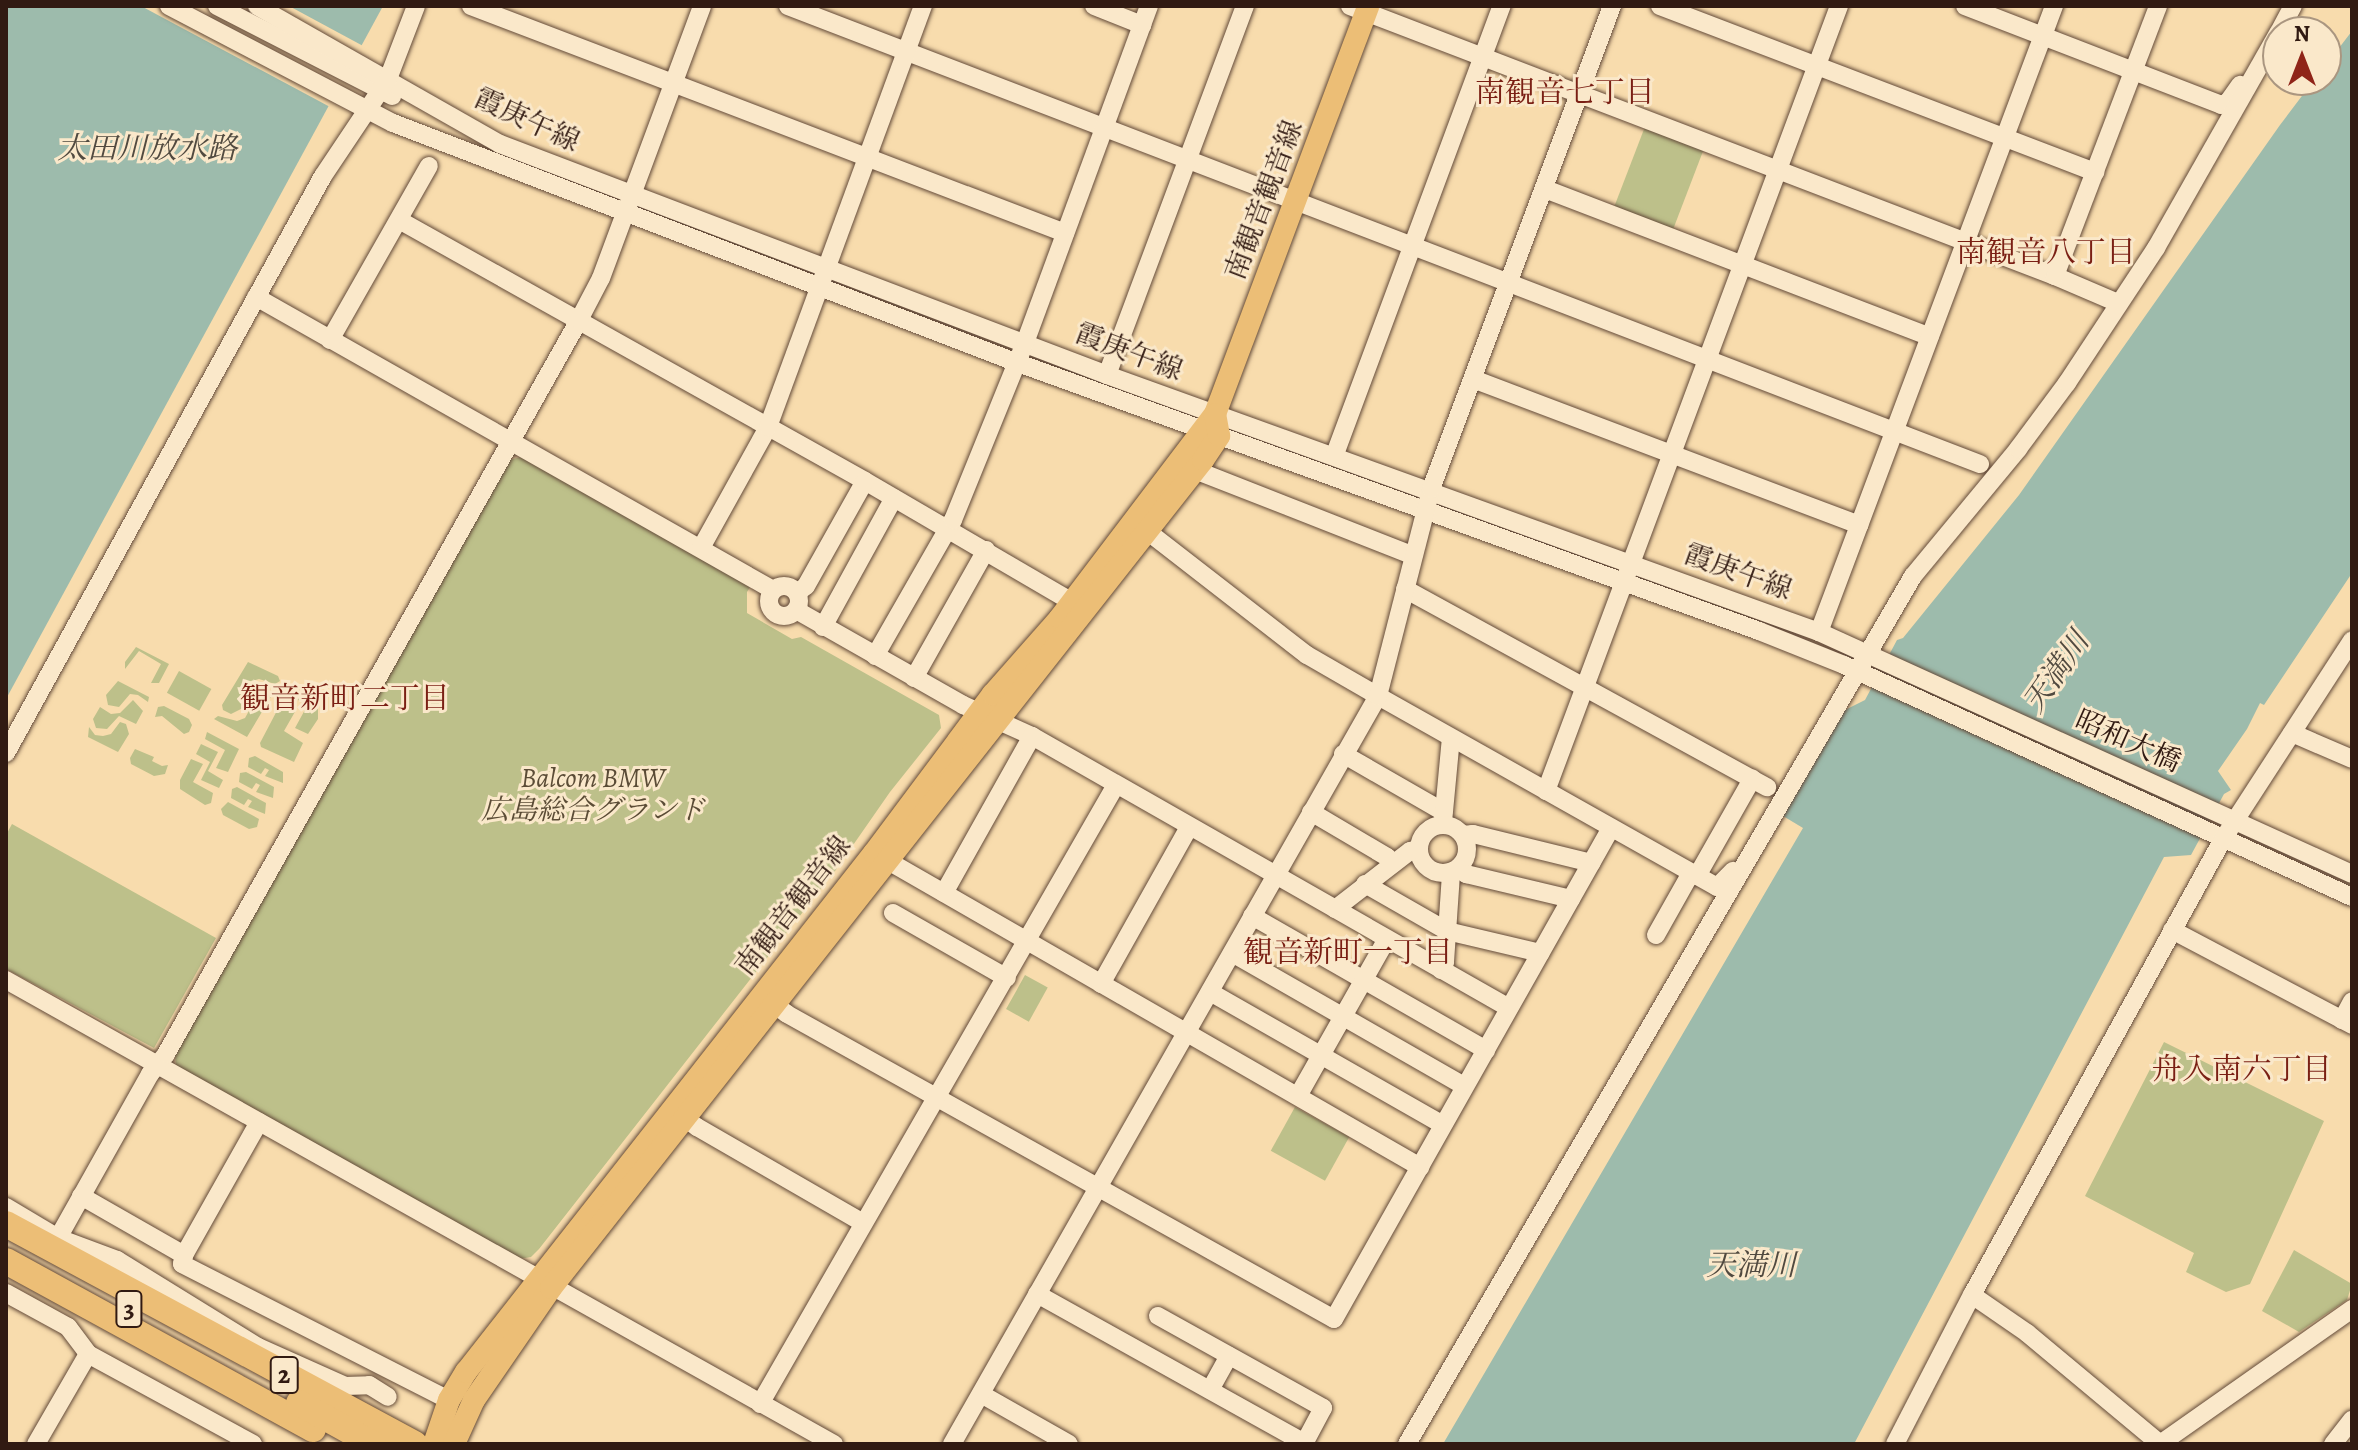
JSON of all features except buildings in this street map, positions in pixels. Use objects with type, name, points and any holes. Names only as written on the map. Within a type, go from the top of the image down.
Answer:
[{"type":"highway","points":[[6,1224],[165,1301]]},
{"type":"highway","name":"3","points":[[6,1242],[248,1384],[340,1444]]},
{"type":"highway","name":"3","points":[[6,1261],[373,1444]]},
{"type":"highway","points":[[6,1276],[303,1444]]},
{"type":"highway","name":"2","points":[[165,1301],[415,1444]]},
{"type":"main road","name":"南観音観音線","points":[[434,1444],[449,1400],[466,1372],[545,1284],[989,716],[1195,470],[1296,202],[1361,8]]},
{"type":"main road","name":"南観音観音線","points":[[989,716],[993,694],[1072,602],[1212,427]]},
{"type":"main road","name":"南観音観音線","points":[[454,1444],[474,1400],[545,1284]]},
{"type":"street","points":[[169,6],[368,112],[625,214],[1018,363],[1212,427]]},
{"type":"street","points":[[217,6],[364,74]]},
{"type":"street","points":[[257,6],[364,74]]},
{"type":"street","points":[[6,753],[323,176],[384,85],[416,6]]},
{"type":"street","points":[[404,38],[428,6]]},
{"type":"street","points":[[471,6],[1065,233]]},
{"type":"street","points":[[58,1238],[601,278],[702,6]]},
{"type":"street","points":[[788,6],[1980,464]]},
{"type":"street","points":[[701,548],[768,427],[923,6]]},
{"type":"street","points":[[1094,6],[1142,25]]},
{"type":"street","points":[[875,656],[949,529],[1018,363],[1149,6]]},
{"type":"street","points":[[1107,375],[1245,6]]},
{"type":"street","points":[[1335,454],[1502,6]]},
{"type":"street","points":[[952,1444],[1378,696],[1424,509],[1612,6]]},
{"type":"street","points":[[1660,6],[2095,172]]},
{"type":"street","points":[[1546,791],[1839,6]]},
{"type":"street","points":[[1965,6],[2221,105],[2228,102],[2245,77],[2255,76]]},
{"type":"street","points":[[1819,632],[2054,6]]},
{"type":"street","points":[[2055,276],[2158,6]]},
{"type":"street","points":[[1361,8],[2118,303]]},
{"type":"street","points":[[1407,1444],[1755,848],[1865,676],[1913,576],[2018,449],[2067,383],[2185,201],[2262,63]]},
{"type":"street","name":"霞庚午線","points":[[364,74],[500,144],[1107,375],[1212,427],[1335,454],[1819,632],[1876,657]]},
{"type":"street","points":[[330,340],[429,166]]},
{"type":"street","points":[[1545,189],[1930,337]]},
{"type":"street","points":[[399,220],[865,481],[1072,602]]},
{"type":"street","points":[[256,297],[773,590],[769,602],[774,612],[786,616],[865,481]]},
{"type":"street","points":[[1473,379],[1859,525]]},
{"type":"street","name":"昭和大橋","points":[[1212,427],[1424,509],[1624,580],[1865,676],[2352,897]]},
{"type":"street","points":[[1195,470],[1206,478],[1412,555]]},
{"type":"street","points":[[823,627],[894,498]]},
{"type":"street","points":[[1147,531],[1307,655],[1717,887],[1755,848]]},
{"type":"street","points":[[914,678],[986,550]]},
{"type":"street","points":[[1405,589],[1760,783],[1694,874],[1656,935]]},
{"type":"street","points":[[796,602],[823,627],[914,678],[1032,736],[1509,1008]]},
{"type":"street","points":[[1895,1444],[1972,1295],[2172,930],[2214,836],[2226,816],[2292,733],[2350,649]]},
{"type":"street","name":"昭和大橋","points":[[1876,657],[2226,816]]},
{"type":"street","points":[[2292,733],[2352,759]]},
{"type":"street","points":[[944,893],[1032,736]]},
{"type":"street","points":[[1451,738],[1443,818],[1426,832],[1419,849],[1422,862],[1429,870],[1455,871],[1571,899]]},
{"type":"street","points":[[1343,754],[1443,818],[1463,835],[1468,855],[1455,871],[1441,970]]},
{"type":"street","points":[[760,1404],[1116,785]]},
{"type":"street","points":[[1311,812],[1387,857],[1393,864]]},
{"type":"street","points":[[2226,816],[2352,874]]},
{"type":"street","points":[[1101,984],[1189,827]]},
{"type":"street","points":[[768,1000],[936,1098],[1334,1319],[1611,828]]},
{"type":"street","points":[[1463,835],[1473,834],[1592,863]]},
{"type":"street","points":[[1335,909],[1393,864],[1419,849]]},
{"type":"street","points":[[880,857],[1420,1167]]},
{"type":"street","points":[[1365,884],[1447,931],[1540,953]]},
{"type":"street","points":[[893,913],[1007,978]]},
{"type":"street","points":[[1252,916],[1486,1050]]},
{"type":"street","points":[[2172,930],[2347,1023],[2352,1001]]},
{"type":"street","points":[[1298,1096],[1387,939]]},
{"type":"street","points":[[1232,953],[1464,1086]]},
{"type":"street","points":[[6,980],[834,1444]]},
{"type":"street","points":[[1210,992],[1443,1125]]},
{"type":"street","points":[[679,1113],[863,1223]]},
{"type":"street","points":[[259,1122],[184,1255],[182,1264],[449,1400]]},
{"type":"street","points":[[81,1196],[184,1255]]},
{"type":"street","points":[[6,1207],[58,1238],[108,1255],[165,1301],[345,1386],[369,1385],[388,1397]]},
{"type":"street","points":[[6,1293],[68,1327],[88,1354],[253,1444]]},
{"type":"street","points":[[1037,1294],[1305,1443],[1323,1408],[1158,1316]]},
{"type":"street","points":[[1972,1295],[2027,1333],[2160,1444],[2352,1309]]},
{"type":"street","points":[[36,1444],[88,1354]]},
{"type":"street","points":[[1210,1390],[1229,1356]]},
{"type":"street","points":[[981,1394],[1069,1444]]},
{"type":"street","points":[[2333,1444],[2352,1420]]},
{"type":"green space","points":[[1646,124],[1705,147],[1671,233],[1613,211]]},
{"type":"green space","name":"Balcom BMW 広島総合グランド","points":[[521,457],[752,584],[747,592],[747,613],[792,639],[801,637],[939,715],[941,728],[890,792],[835,871],[539,1249],[531,1257],[519,1259],[176,1066],[175,1055],[509,460]]},
{"type":"green space","points":[[136,647],[169,664],[159,683],[151,683],[161,664],[139,651],[125,669],[125,662]]},
{"type":"green space","points":[[248,662],[278,676],[280,681],[275,684],[259,679],[249,682],[243,693],[243,708],[231,714],[223,710],[222,705]]},
{"type":"green space","points":[[179,671],[211,689],[199,711],[167,693]]},
{"type":"green space","points":[[118,681],[149,697],[148,702],[130,694],[119,707],[108,705],[106,695]]},
{"type":"green space","points":[[295,686],[311,696],[318,706],[318,719],[308,734],[295,728],[307,706],[288,693],[288,689]]},
{"type":"green space","points":[[256,687],[270,690],[272,695],[247,737],[214,719],[218,716],[237,721],[245,718],[250,709],[251,692]]},
{"type":"green space","points":[[133,700],[143,711],[136,724],[119,716],[107,729],[96,728],[93,719],[100,707],[111,714],[120,713]]},
{"type":"green space","points":[[285,702],[296,710],[284,731],[303,743],[294,762],[261,747],[260,743],[281,703]]},
{"type":"green space","points":[[164,706],[189,719],[192,725],[189,732],[184,734],[162,716],[155,717],[158,707]]},
{"type":"green space","points":[[120,722],[126,724],[129,734],[118,752],[88,737],[89,727],[95,735],[103,736],[111,734]]},
{"type":"green space","points":[[207,732],[239,749],[228,772],[216,768],[225,750],[205,739]]},
{"type":"green space","points":[[201,744],[218,752],[208,771],[223,780],[219,788],[201,780],[210,762],[196,754]]},
{"type":"green space","points":[[135,749],[154,757],[152,761],[162,766],[168,765],[165,774],[154,776],[131,764],[130,758]]},
{"type":"green space","points":[[255,756],[283,772],[283,783],[265,776],[269,770],[265,768],[261,774],[248,767],[249,758]]},
{"type":"green space","points":[[191,759],[203,764],[193,782],[213,793],[211,803],[205,805],[180,789],[180,780]]},
{"type":"green space","points":[[246,772],[274,787],[273,798],[256,792],[260,785],[256,783],[252,789],[239,782],[240,773]]},
{"type":"green space","points":[[237,787],[266,803],[265,814],[248,807],[252,801],[248,799],[244,805],[231,798],[232,789]]},
{"type":"green space","points":[[228,802],[259,819],[257,827],[249,829],[223,815],[221,809]]},
{"type":"green space","points":[[12,824],[216,938],[154,1048],[6,969],[6,835]]},
{"type":"green space","points":[[1025,975],[1048,988],[1029,1022],[1006,1009]]},
{"type":"green space","points":[[2164,1042],[2324,1121],[2250,1284],[2226,1292],[2186,1272],[2194,1253],[2085,1196]]},
{"type":"green space","points":[[1295,1107],[1349,1137],[1325,1181],[1271,1151]]},
{"type":"green space","points":[[2294,1250],[2352,1284],[2347,1300],[2299,1332],[2262,1311]]},
{"type":"water","name":"太田川放水路","points":[[6,6],[383,6],[6,699]]},
{"type":"water","name":"天満川","points":[[2352,31],[2352,573],[2264,705],[2260,703],[2247,729],[2218,771],[2231,790],[2224,794],[2191,855],[2164,857],[1854,1444],[1443,1444],[1803,828],[1783,816],[1845,710],[1865,700],[1897,640],[1903,638],[2019,495],[2302,96],[2342,96],[2342,44]]},
{"type":"pier","points":[[141,6],[289,6],[365,47],[332,108]]},
{"type":"district","name":"南観音七丁目","points":[[1565,92]]},
{"type":"district","name":"南観音八丁目","points":[[2046,252]]},
{"type":"district","name":"観音新町二丁目","points":[[345,698]]},
{"type":"district","name":"観音新町一丁目","points":[[1348,952]]},
{"type":"district","name":"舟入南六丁目","points":[[2242,1069]]}]
